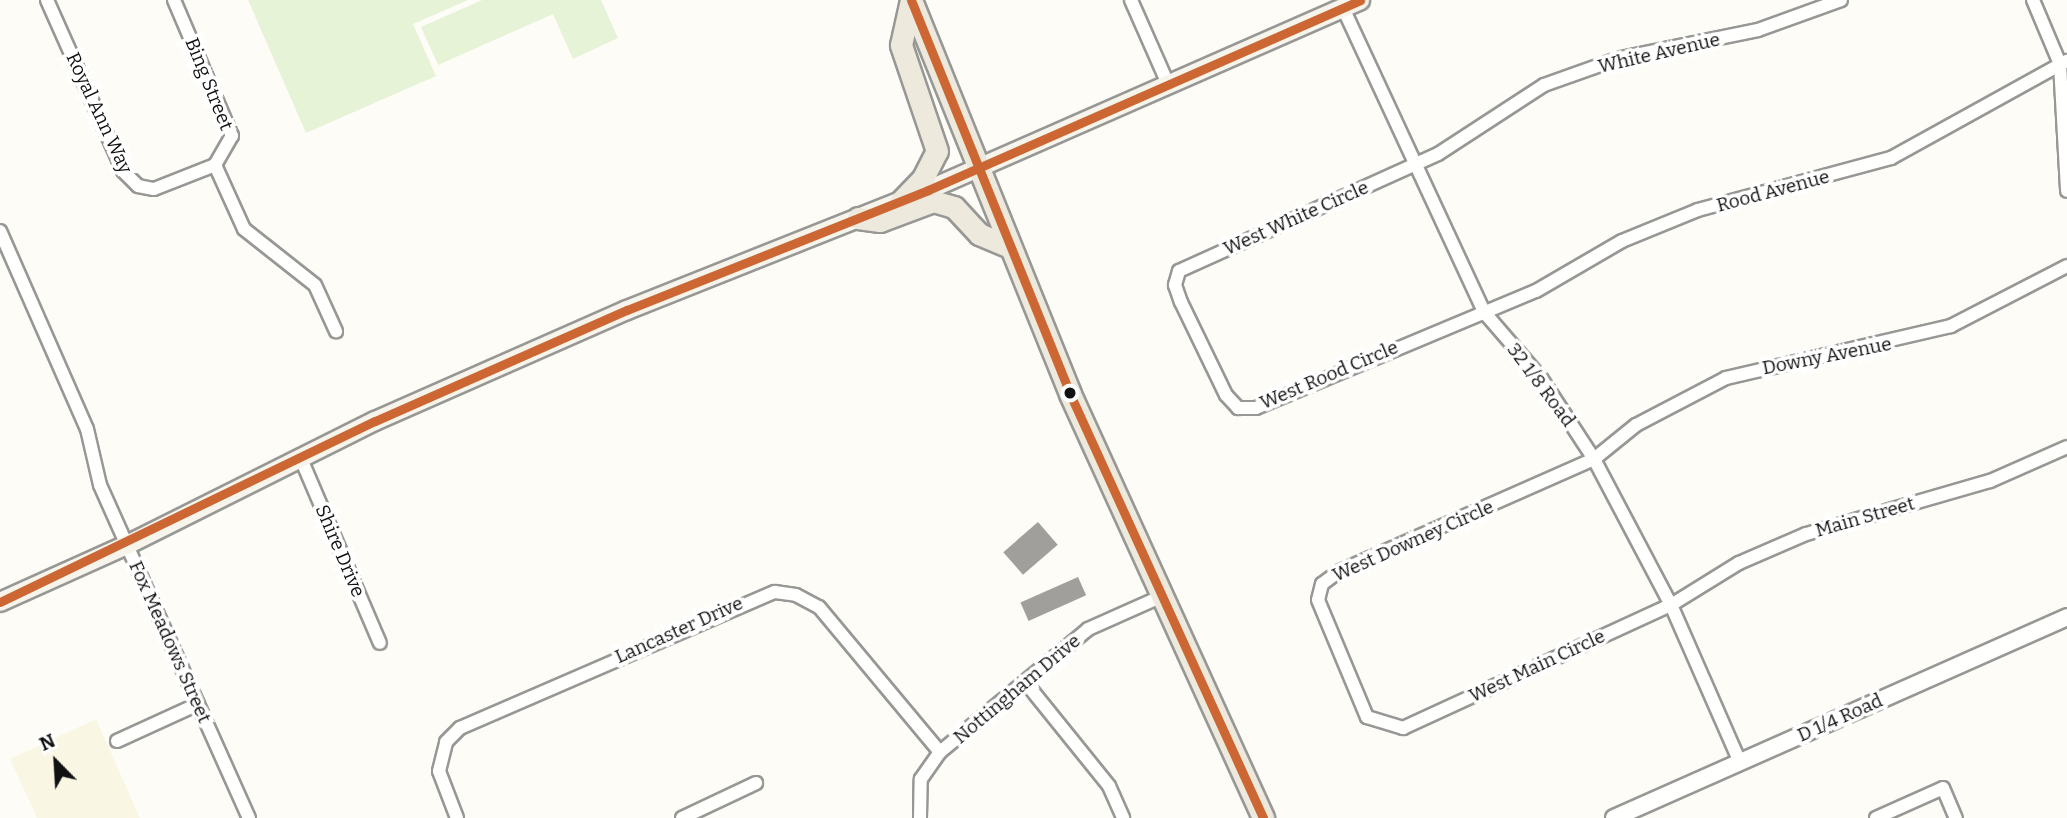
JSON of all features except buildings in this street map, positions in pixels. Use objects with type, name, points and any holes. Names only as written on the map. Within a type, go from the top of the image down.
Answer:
[{"type":"main road","points":[[911,0],[1009,247],[1160,597],[1263,818]]},
{"type":"main road","points":[[901,201],[923,178],[937,151],[901,46],[911,0]]},
{"type":"main road","points":[[0,602],[127,545],[300,458],[627,310],[977,169],[1360,0]]},
{"type":"main road","points":[[858,218],[880,221],[933,201],[954,207],[979,234],[1009,247]]},
{"type":"street","name":"Royal Ann Way","points":[[47,0],[132,182],[163,188],[215,165]]},
{"type":"street","name":"Bing Street","points":[[174,0],[231,128],[228,150],[215,165]]},
{"type":"street","points":[[1131,0],[1169,86]]},
{"type":"street","name":"White Avenue","points":[[1414,166],[1544,85],[1619,58],[1758,30],[1841,0]]},
{"type":"street","points":[[2034,0],[2063,63],[2067,191]]},
{"type":"street","name":"32 1/8 Road","points":[[1343,8],[1484,312],[1542,378],[1594,459],[1671,605],[1740,762]]},
{"type":"street","name":"Rood Avenue","points":[[1484,312],[1536,290],[1622,241],[1699,210],[1891,158],[2063,63]]},
{"type":"street","points":[[215,165],[244,229],[315,285],[335,331]]},
{"type":"street","name":"West White Circle","points":[[1179,271],[1414,166]]},
{"type":"street","name":"Fox Meadows Street","points":[[0,231],[87,429],[100,485],[249,818]]},
{"type":"street","name":"Downy Avenue","points":[[1594,459],[1636,425],[1726,378],[1951,326],[2067,266]]},
{"type":"street","name":"West Rood Circle","points":[[1179,271],[1175,285],[1181,302],[1226,395],[1238,408],[1256,408],[1484,312]]},
{"type":"street","name":"Main Street","points":[[1671,605],[1739,563],[1806,534],[1990,481],[2067,447]]},
{"type":"street","name":"Shire Drive","points":[[300,458],[380,643]]},
{"type":"street","name":"West Downey Circle","points":[[1403,728],[1367,717],[1323,618],[1322,584],[1338,572],[1594,459]]},
{"type":"street","name":"Lancaster Drive","points":[[457,818],[439,771],[446,742],[460,728],[775,592],[804,598],[826,613],[940,752]]},
{"type":"street","name":"Nottingham Drive","points":[[920,818],[921,779],[940,752],[1088,629],[1160,597]]},
{"type":"street","name":"West Main Circle","points":[[1403,728],[1671,605]]},
{"type":"street","name":"D 1/4 Road","points":[[1614,818],[2067,617]]},
{"type":"street","points":[[1026,683],[1105,780],[1123,818]]},
{"type":"street","points":[[117,741],[198,704]]},
{"type":"street","points":[[682,818],[756,783]]},
{"type":"street","points":[[1876,818],[1943,788],[1956,818]]},
{"type":"shaded area","points":[[96,719],[140,818],[37,818],[10,759]]},
{"type":"green space","points":[[248,0],[468,0],[413,24],[436,76],[306,133]]},
{"type":"green space","points":[[482,0],[601,0],[618,38],[573,59],[553,14],[438,65],[421,27]]},
{"type":"transit line","points":[[911,0],[1070,394],[1263,818]]},
{"type":"transit line","points":[[0,602],[375,421],[627,310],[928,190],[1360,0]]}]
